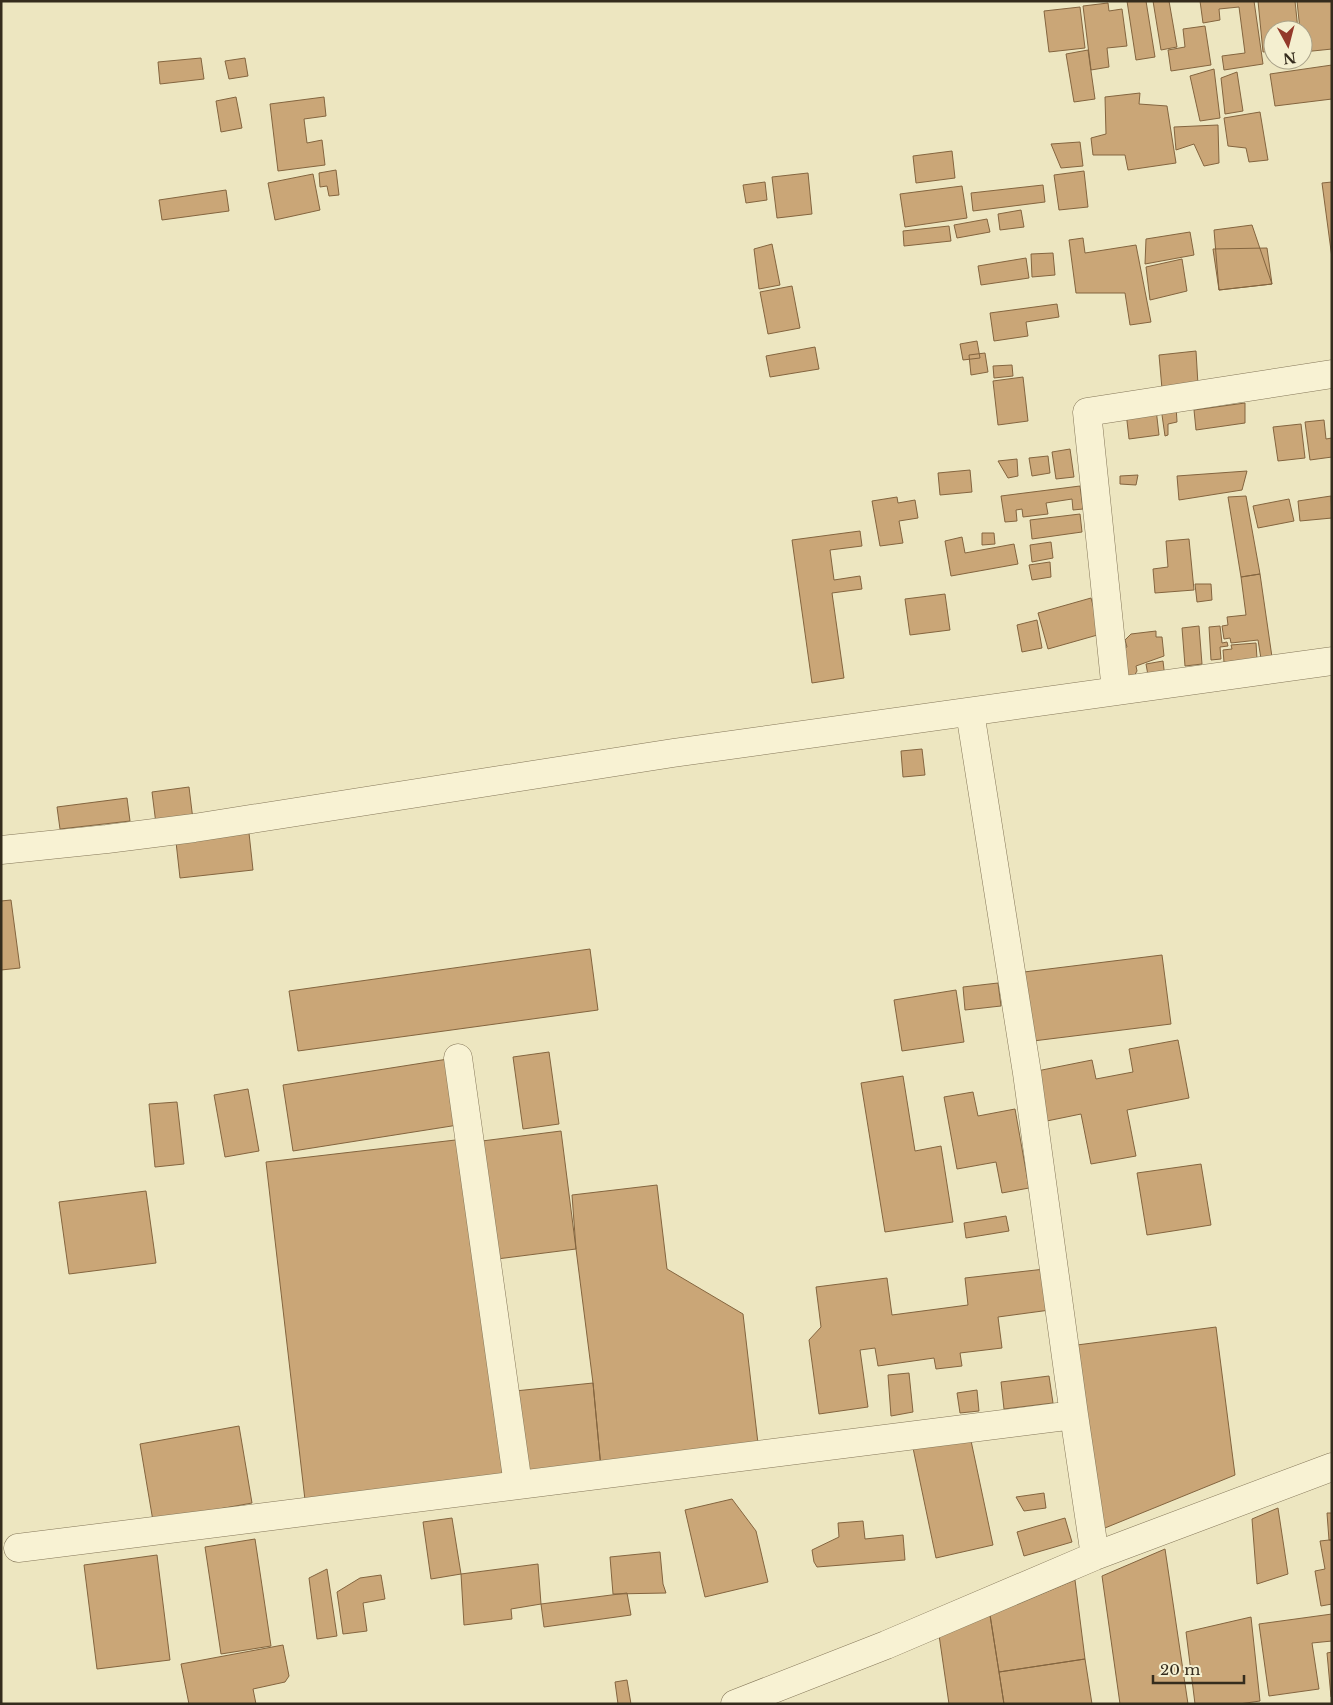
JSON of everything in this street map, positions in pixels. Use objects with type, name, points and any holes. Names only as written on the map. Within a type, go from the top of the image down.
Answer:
[{"type":"street","points":[[1116,691],[1087,412],[1332,374]]},
{"type":"street","points":[[1,850],[194,828],[673,753],[1332,661]]},
{"type":"street","points":[[970,712],[1027,1073],[1095,1556]]},
{"type":"street","points":[[458,1058],[518,1485]]},
{"type":"street","points":[[18,1548],[1074,1415]]},
{"type":"street","points":[[735,1704],[886,1645],[1095,1556],[1332,1467]]},
{"type":"building","points":[[1127,1],[1146,1],[1155,57],[1136,60]]},
{"type":"building","points":[[1153,1],[1169,1],[1177,47],[1161,50]]},
{"type":"building","points":[[1200,1],[1254,1],[1263,64],[1224,70],[1222,56],[1245,53],[1239,7],[1219,9],[1220,20],[1203,23]]},
{"type":"building","points":[[1258,1],[1295,1],[1297,20],[1263,20],[1263,52]]},
{"type":"building","points":[[1297,1],[1332,1],[1332,49],[1313,51],[1313,20],[1299,20]]},
{"type":"building","points":[[1108,3],[1109,11],[1122,9],[1127,46],[1107,48],[1109,67],[1091,70],[1083,6]]},
{"type":"building","points":[[1080,7],[1085,48],[1049,52],[1044,11]]},
{"type":"building","points":[[1205,26],[1211,65],[1171,71],[1168,50],[1185,47],[1183,29]]},
{"type":"building","points":[[1088,50],[1095,99],[1074,102],[1066,54]]},
{"type":"building","points":[[201,58],[204,79],[160,84],[158,62]]},
{"type":"building","points":[[245,58],[248,76],[229,79],[225,61]]},
{"type":"building","points":[[1332,65],[1332,99],[1275,106],[1270,74],[1313,70],[1313,68]]},
{"type":"building","points":[[1214,69],[1220,118],[1200,121],[1190,76]]},
{"type":"building","points":[[1237,72],[1243,111],[1225,114],[1221,78]]},
{"type":"building","points":[[1140,93],[1139,104],[1167,106],[1176,163],[1128,170],[1125,155],[1093,155],[1091,138],[1106,134],[1105,97]]},
{"type":"building","points":[[236,97],[242,128],[221,132],[216,101]]},
{"type":"building","points":[[324,97],[326,116],[304,119],[307,143],[322,140],[325,165],[278,171],[270,104]]},
{"type":"building","points":[[1260,112],[1268,160],[1249,162],[1246,148],[1228,146],[1224,118]]},
{"type":"building","points":[[1218,125],[1219,163],[1204,166],[1194,144],[1176,150],[1174,127]]},
{"type":"building","points":[[1080,142],[1083,166],[1061,168],[1051,144]]},
{"type":"building","points":[[952,151],[955,178],[916,183],[913,156]]},
{"type":"building","points":[[336,170],[339,195],[329,196],[327,186],[320,187],[319,173]]},
{"type":"building","points":[[1084,171],[1088,207],[1059,210],[1054,175]]},
{"type":"building","points":[[808,173],[812,214],[777,218],[772,177]]},
{"type":"building","points":[[313,174],[320,210],[275,220],[268,183]]},
{"type":"building","points":[[765,182],[767,200],[746,203],[743,185]]},
{"type":"building","points":[[1332,182],[1332,258],[1322,183]]},
{"type":"building","points":[[1043,185],[1045,202],[973,211],[971,193]]},
{"type":"building","points":[[962,186],[967,218],[905,227],[900,194]]},
{"type":"building","points":[[226,190],[229,211],[162,220],[159,200]]},
{"type":"building","points":[[1021,210],[1024,227],[1000,230],[998,214]]},
{"type":"building","points":[[987,219],[990,232],[957,238],[954,225]]},
{"type":"building","points":[[1252,225],[1272,284],[1219,290],[1214,230]]},
{"type":"building","points":[[949,226],[951,241],[904,246],[903,231]]},
{"type":"building","points":[[1190,232],[1194,255],[1145,264],[1146,239]]},
{"type":"building","points":[[1083,238],[1085,253],[1136,245],[1151,322],[1130,325],[1125,293],[1076,293],[1069,240]]},
{"type":"building","points":[[772,244],[780,285],[759,289],[754,249]]},
{"type":"building","points":[[1267,248],[1272,284],[1219,290],[1213,249]]},
{"type":"building","points":[[1053,253],[1055,275],[1032,277],[1031,254]]},
{"type":"building","points":[[1026,258],[1029,278],[981,285],[978,266]]},
{"type":"building","points":[[1182,259],[1187,291],[1150,300],[1146,267]]},
{"type":"building","points":[[792,286],[800,328],[768,334],[760,292]]},
{"type":"building","points":[[1057,304],[1059,317],[1026,322],[1028,336],[994,341],[990,313]]},
{"type":"building","points":[[977,341],[980,358],[963,360],[960,344]]},
{"type":"building","points":[[815,347],[819,369],[770,377],[766,356]]},
{"type":"building","points":[[1196,351],[1198,385],[1162,389],[1159,355]]},
{"type":"building","points":[[985,353],[988,372],[971,375],[969,355]]},
{"type":"building","points":[[1012,365],[1013,376],[994,378],[993,366]]},
{"type":"building","points":[[1023,377],[1028,421],[998,425],[993,381]]},
{"type":"building","points":[[1245,403],[1245,423],[1196,430],[1194,410]]},
{"type":"building","points":[[1176,406],[1177,422],[1168,424],[1168,435],[1165,436],[1161,408]]},
{"type":"building","points":[[1156,409],[1159,435],[1129,439],[1126,412]]},
{"type":"building","points":[[1324,420],[1326,439],[1332,438],[1332,457],[1310,460],[1305,422]]},
{"type":"building","points":[[1301,424],[1305,458],[1278,461],[1273,427]]},
{"type":"building","points":[[1070,449],[1074,477],[1056,479],[1052,452]]},
{"type":"building","points":[[1048,456],[1050,473],[1032,476],[1029,458]]},
{"type":"building","points":[[1017,459],[1018,476],[1008,478],[998,461]]},
{"type":"building","points":[[970,470],[972,492],[940,495],[938,473]]},
{"type":"building","points":[[1247,471],[1242,490],[1179,500],[1177,476]]},
{"type":"building","points":[[1138,475],[1136,485],[1120,484],[1120,476]]},
{"type":"building","points":[[1080,486],[1083,509],[1073,510],[1072,499],[1046,503],[1048,514],[1023,517],[1022,509],[1016,510],[1017,521],[1005,522],[1001,496]]},
{"type":"building","points":[[1246,496],[1260,574],[1241,577],[1228,497]]},
{"type":"building","points":[[1331,496],[1332,518],[1300,521],[1298,501]]},
{"type":"building","points":[[897,497],[898,503],[915,500],[918,518],[899,521],[903,543],[880,546],[872,501]]},
{"type":"building","points":[[1289,499],[1294,521],[1258,528],[1253,506]]},
{"type":"building","points":[[1080,514],[1082,532],[1032,539],[1030,520]]},
{"type":"building","points":[[860,531],[862,546],[830,550],[834,580],[860,576],[862,589],[832,593],[844,678],[812,683],[792,540]]},
{"type":"building","points":[[982,533],[994,533],[995,544],[982,545]]},
{"type":"building","points":[[962,537],[965,553],[1014,544],[1018,564],[951,576],[945,541]]},
{"type":"building","points":[[1189,539],[1194,590],[1155,593],[1153,569],[1168,567],[1166,541]]},
{"type":"building","points":[[1051,542],[1053,558],[1032,562],[1030,545]]},
{"type":"building","points":[[1050,562],[1051,577],[1032,580],[1029,565]]},
{"type":"building","points":[[1260,574],[1273,664],[1262,665],[1258,640],[1231,643],[1230,638],[1224,639],[1222,626],[1228,625],[1227,617],[1246,615],[1241,577]]},
{"type":"building","points":[[1195,584],[1211,584],[1212,600],[1197,602]]},
{"type":"building","points":[[945,594],[950,630],[910,635],[905,599]]},
{"type":"building","points":[[1091,598],[1101,634],[1048,649],[1038,613]]},
{"type":"building","points":[[1037,620],[1042,648],[1022,652],[1017,625]]},
{"type":"building","points":[[1199,626],[1202,664],[1185,666],[1182,628]]},
{"type":"building","points":[[1220,626],[1222,643],[1227,642],[1228,646],[1220,647],[1221,659],[1211,660],[1209,627]]},
{"type":"building","points":[[1156,631],[1156,637],[1162,637],[1164,656],[1136,666],[1137,671],[1133,678],[1126,674],[1121,649],[1127,647],[1125,640],[1131,634]]},
{"type":"building","points":[[1256,643],[1257,659],[1224,662],[1223,650],[1232,649],[1231,645]]},
{"type":"building","points":[[1163,661],[1165,678],[1149,681],[1146,664]]},
{"type":"building","points":[[922,749],[925,775],[903,777],[901,751]]},
{"type":"building","points":[[189,787],[194,828],[157,832],[152,792]]},
{"type":"building","points":[[127,798],[130,821],[60,829],[57,807]]},
{"type":"building","points":[[249,833],[253,870],[180,878],[176,842]]},
{"type":"building","points":[[11,900],[20,968],[1,970],[1,901]]},
{"type":"building","points":[[590,949],[598,1010],[298,1051],[289,991]]},
{"type":"building","points":[[1162,955],[1171,1024],[1033,1041],[1024,972]]},
{"type":"building","points":[[998,983],[1001,1006],[965,1010],[963,987]]},
{"type":"building","points":[[956,990],[964,1042],[902,1051],[894,1000]]},
{"type":"building","points":[[1178,1040],[1189,1098],[1127,1110],[1136,1156],[1091,1164],[1081,1114],[1037,1123],[1027,1073],[1092,1060],[1096,1079],[1133,1072],[1129,1049]]},
{"type":"building","points":[[549,1052],[559,1124],[523,1129],[513,1057]]},
{"type":"building","points":[[448,1059],[458,1125],[293,1151],[283,1085]]},
{"type":"building","points":[[903,1076],[915,1151],[941,1146],[953,1222],[885,1232],[861,1083]]},
{"type":"building","points":[[248,1089],[259,1151],[225,1157],[214,1095]]},
{"type":"building","points":[[973,1092],[978,1116],[1015,1109],[1029,1188],[1002,1193],[996,1162],[957,1169],[944,1097]]},
{"type":"building","points":[[177,1102],[184,1164],[155,1167],[149,1104]]},
{"type":"building","points":[[561,1131],[576,1249],[497,1259],[482,1141]]},
{"type":"building","points":[[464,1139],[503,1477],[305,1500],[266,1162]]},
{"type":"building","points":[[1201,1164],[1211,1225],[1147,1235],[1137,1173]]},
{"type":"building","points":[[657,1185],[667,1269],[743,1314],[759,1452],[601,1468],[593,1383],[576,1249],[572,1195]]},
{"type":"building","points":[[146,1191],[156,1263],[69,1274],[59,1202]]},
{"type":"building","points":[[1006,1216],[1009,1231],[966,1238],[964,1223]]},
{"type":"building","points":[[1045,1269],[1050,1310],[998,1317],[1002,1348],[960,1353],[962,1366],[936,1369],[934,1358],[878,1366],[875,1348],[860,1350],[868,1407],[819,1414],[809,1340],[821,1327],[816,1287],[887,1278],[892,1315],[968,1305],[965,1278]]},
{"type":"building","points":[[1216,1327],[1235,1475],[1100,1530],[1077,1345]]},
{"type":"building","points":[[909,1373],[913,1412],[891,1416],[888,1375]]},
{"type":"building","points":[[1049,1376],[1053,1403],[1004,1409],[1001,1382]]},
{"type":"building","points":[[593,1383],[601,1468],[524,1476],[515,1391]]},
{"type":"building","points":[[977,1390],[979,1411],[960,1413],[957,1393]]},
{"type":"building","points":[[239,1426],[252,1503],[153,1521],[140,1444]]},
{"type":"building","points":[[970,1436],[993,1545],[936,1558],[913,1448]]},
{"type":"building","points":[[1044,1493],[1046,1508],[1024,1511],[1016,1497]]},
{"type":"building","points":[[732,1499],[756,1531],[768,1582],[705,1597],[685,1510]]},
{"type":"building","points":[[1278,1508],[1288,1574],[1257,1584],[1252,1519]]},
{"type":"building","points":[[1327,1513],[1332,1513],[1332,1540],[1329,1540]]},
{"type":"building","points":[[452,1518],[461,1574],[431,1579],[423,1522]]},
{"type":"building","points":[[1065,1518],[1072,1542],[1024,1556],[1017,1532]]},
{"type":"building","points":[[863,1521],[865,1539],[903,1535],[905,1560],[817,1567],[812,1550],[839,1537],[838,1523]]},
{"type":"building","points":[[255,1539],[271,1646],[221,1654],[205,1547]]},
{"type":"building","points":[[1332,1540],[1332,1604],[1321,1606],[1315,1571],[1325,1569],[1320,1541]]},
{"type":"building","points":[[1165,1549],[1188,1704],[1120,1704],[1102,1576]]},
{"type":"building","points":[[660,1552],[663,1584],[666,1593],[613,1594],[610,1557]]},
{"type":"building","points":[[157,1555],[170,1660],[97,1669],[84,1565]]},
{"type":"building","points":[[538,1564],[541,1604],[511,1609],[512,1619],[464,1625],[461,1574]]},
{"type":"building","points":[[327,1569],[337,1636],[317,1639],[309,1578]]},
{"type":"building","points":[[381,1575],[385,1599],[363,1603],[367,1631],[343,1634],[337,1592],[360,1578]]},
{"type":"building","points":[[1075,1580],[1085,1659],[999,1672],[990,1615]]},
{"type":"building","points":[[627,1593],[631,1615],[544,1627],[541,1604]]},
{"type":"building","points":[[1332,1614],[1332,1641],[1312,1643],[1319,1689],[1269,1696],[1259,1624]]},
{"type":"building","points":[[990,1615],[1004,1704],[949,1704],[939,1635]]},
{"type":"building","points":[[1251,1617],[1260,1701],[1239,1704],[1195,1704],[1186,1632]]},
{"type":"building","points":[[283,1645],[289,1676],[285,1682],[253,1689],[256,1704],[189,1704],[181,1664]]},
{"type":"building","points":[[1332,1652],[1332,1697],[1331,1697],[1327,1653]]},
{"type":"building","points":[[1085,1659],[1092,1704],[1004,1704],[999,1672]]},
{"type":"building","points":[[627,1680],[631,1704],[618,1704],[615,1682]]}]
